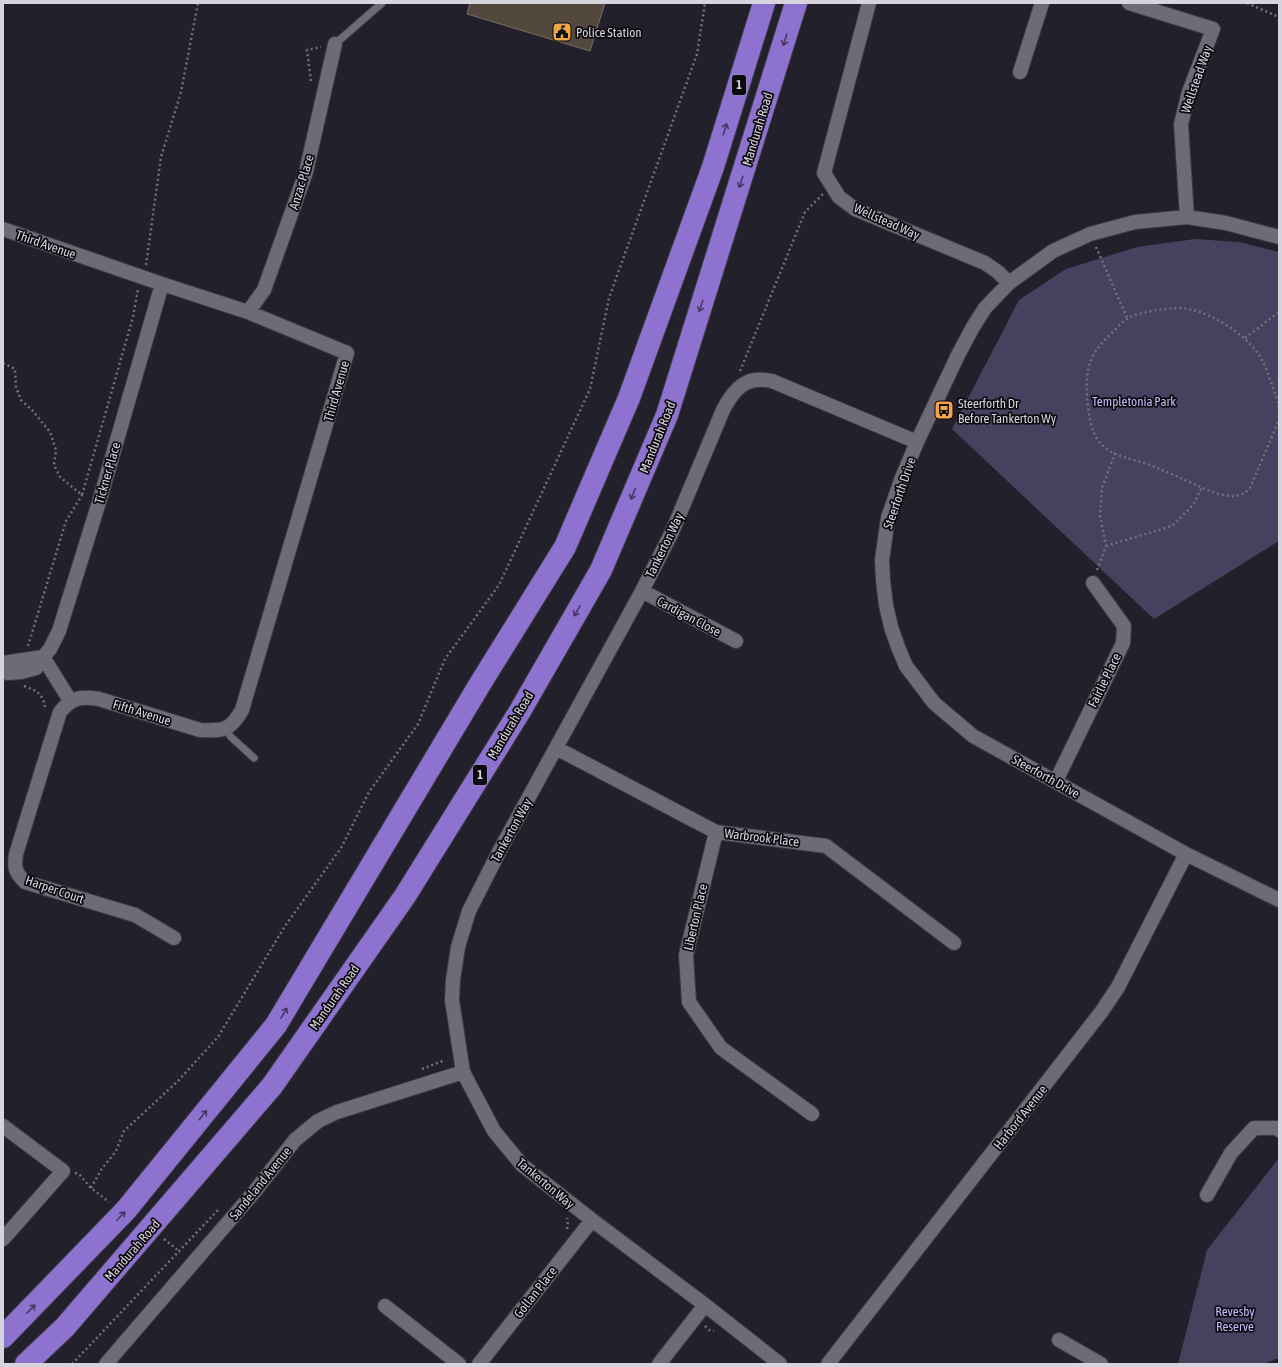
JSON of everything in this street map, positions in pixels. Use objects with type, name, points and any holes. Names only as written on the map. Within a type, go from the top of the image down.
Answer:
[{"type":"highway","name":"1","points":[[3,1337],[126,1210],[276,1025],[480,684],[565,547],[629,398],[713,167],[764,3]]},
{"type":"highway","name":"Mandurah Road","points":[[26,1364],[65,1327],[272,1086],[405,896],[520,711],[601,570],[667,415],[796,3]]},
{"type":"street","name":"Wellstead Way","points":[[869,3],[824,173],[839,197],[855,209],[985,263],[998,272],[1009,283]]},
{"type":"street","points":[[1020,72],[1042,3]]},
{"type":"street","name":"Wellstead Way","points":[[1129,3],[1213,29],[1189,92],[1181,124],[1187,217]]},
{"type":"street","name":"Anzac Place","points":[[248,312],[264,290],[306,172],[335,44]]},
{"type":"street","name":"Steerforth Drive","points":[[1279,237],[1226,223],[1187,217],[1135,222],[1090,234],[1053,251],[1009,283],[986,308],[973,327],[958,354],[917,442],[901,480],[888,518],[882,560],[886,605],[891,627],[906,666],[934,703],[973,736],[1186,854],[1279,900]]},
{"type":"street","name":"Third Avenue","points":[[3,229],[140,277],[248,312],[347,353],[242,710],[236,720],[226,729]]},
{"type":"street","name":"Tickner Place","points":[[42,657],[50,650],[58,631],[100,499],[162,284]]},
{"type":"street","name":"Tankerton Way","points":[[780,1364],[522,1165],[494,1131],[463,1072],[452,1000],[453,980],[458,947],[469,911],[501,848],[642,591],[675,525],[730,396],[738,387],[751,381],[762,379],[772,381],[917,442]]},
{"type":"street","name":"Fairlie Place","points":[[1056,781],[1123,642],[1124,626],[1093,583]]},
{"type":"street","name":"Cardigan Close","points":[[642,591],[736,641]]},
{"type":"street","points":[[3,671],[8,673],[42,657],[71,702]]},
{"type":"street","points":[[3,663],[23,666]]},
{"type":"street","name":"Fifth Avenue","points":[[71,702],[86,697],[100,699],[200,730],[212,731],[226,729]]},
{"type":"street","name":"Harper Court","points":[[71,702],[60,712],[56,724],[16,854],[16,873],[25,882],[135,916],[174,938]]},
{"type":"street","name":"Warbrook Place","points":[[556,748],[716,832],[826,846],[954,943]]},
{"type":"street","name":"Liberton Place","points":[[716,832],[686,955],[688,1002],[721,1048],[812,1114]]},
{"type":"street","name":"Harbord Avenue","points":[[828,1364],[1102,1011],[1118,987],[1186,854]]},
{"type":"street","name":"Sandeland Avenue","points":[[106,1364],[255,1191],[295,1140],[318,1122],[337,1112],[463,1072]]},
{"type":"street","points":[[3,1126],[63,1171],[3,1239]]},
{"type":"street","points":[[1207,1195],[1231,1153],[1254,1128],[1277,1128],[1279,1130]]},
{"type":"street","name":"Gollan Place","points":[[479,1364],[592,1220]]},
{"type":"street","points":[[659,1364],[704,1304]]},
{"type":"street","points":[[384,1306],[459,1364]]},
{"type":"street","points":[[1059,1340],[1102,1364]]},
{"type":"lane","points":[[335,44],[382,3]]},
{"type":"lane","points":[[226,729],[231,737],[254,758]]},
{"type":"path","points":[[56,724],[44,718],[45,701],[37,691],[18,684],[66,522],[82,495],[133,318],[140,277],[147,263],[162,157],[181,92],[198,3]]},
{"type":"path","points":[[63,1171],[79,1174],[91,1188],[101,1170],[116,1151],[124,1131],[178,1081],[218,1037],[284,926],[341,848],[369,792],[418,724],[445,659],[499,585],[590,388],[609,298],[697,54],[705,3]]},
{"type":"path","points":[[1247,3],[1279,17]]},
{"type":"path","points":[[311,88],[312,81],[307,50],[335,44]]},
{"type":"path","points":[[736,375],[740,371],[805,212],[832,185]]},
{"type":"path","points":[[1095,244],[1127,318]]},
{"type":"path","points":[[1279,408],[1264,365],[1258,354],[1245,338],[1216,320],[1188,309],[1167,309],[1145,312],[1127,318],[1099,345],[1087,368],[1087,399],[1092,427],[1096,438],[1101,444],[1115,453],[1144,463],[1219,495],[1230,496],[1245,493],[1250,488],[1279,420]]},
{"type":"path","points":[[1245,338],[1279,312]]},
{"type":"path","points":[[3,363],[15,369],[16,387],[21,400],[32,410],[50,432],[56,450],[54,465],[60,477],[82,495],[100,499]]},
{"type":"path","points":[[1093,583],[1106,546],[1100,516],[1102,488],[1115,453]]},
{"type":"path","points":[[1106,546],[1172,526],[1193,505],[1202,487]]},
{"type":"path","points":[[447,1077],[445,1060],[448,1057]]},
{"type":"path","points":[[566,1216],[568,1221],[566,1235],[574,1242]]},
{"type":"path","points":[[694,1318],[709,1330],[718,1332]]},
{"type":"green space","name":"Templetonia Park","points":[[1195,239],[1239,242],[1279,252],[1279,541],[1154,619],[952,429],[1019,300],[1066,269],[1137,247]]},
{"type":"green space","name":"Revesby Reserve","points":[[1279,1158],[1279,1358],[1264,1364],[1178,1364],[1207,1250]]},
{"type":"building","name":"Police Station","points":[[470,3],[605,3],[590,51],[467,14]]},
{"type":"place","name":"Police Station","points":[[562,32]]},
{"type":"place","name":"Steerforth Dr Before Tankerton Wy","points":[[944,410]]}]
